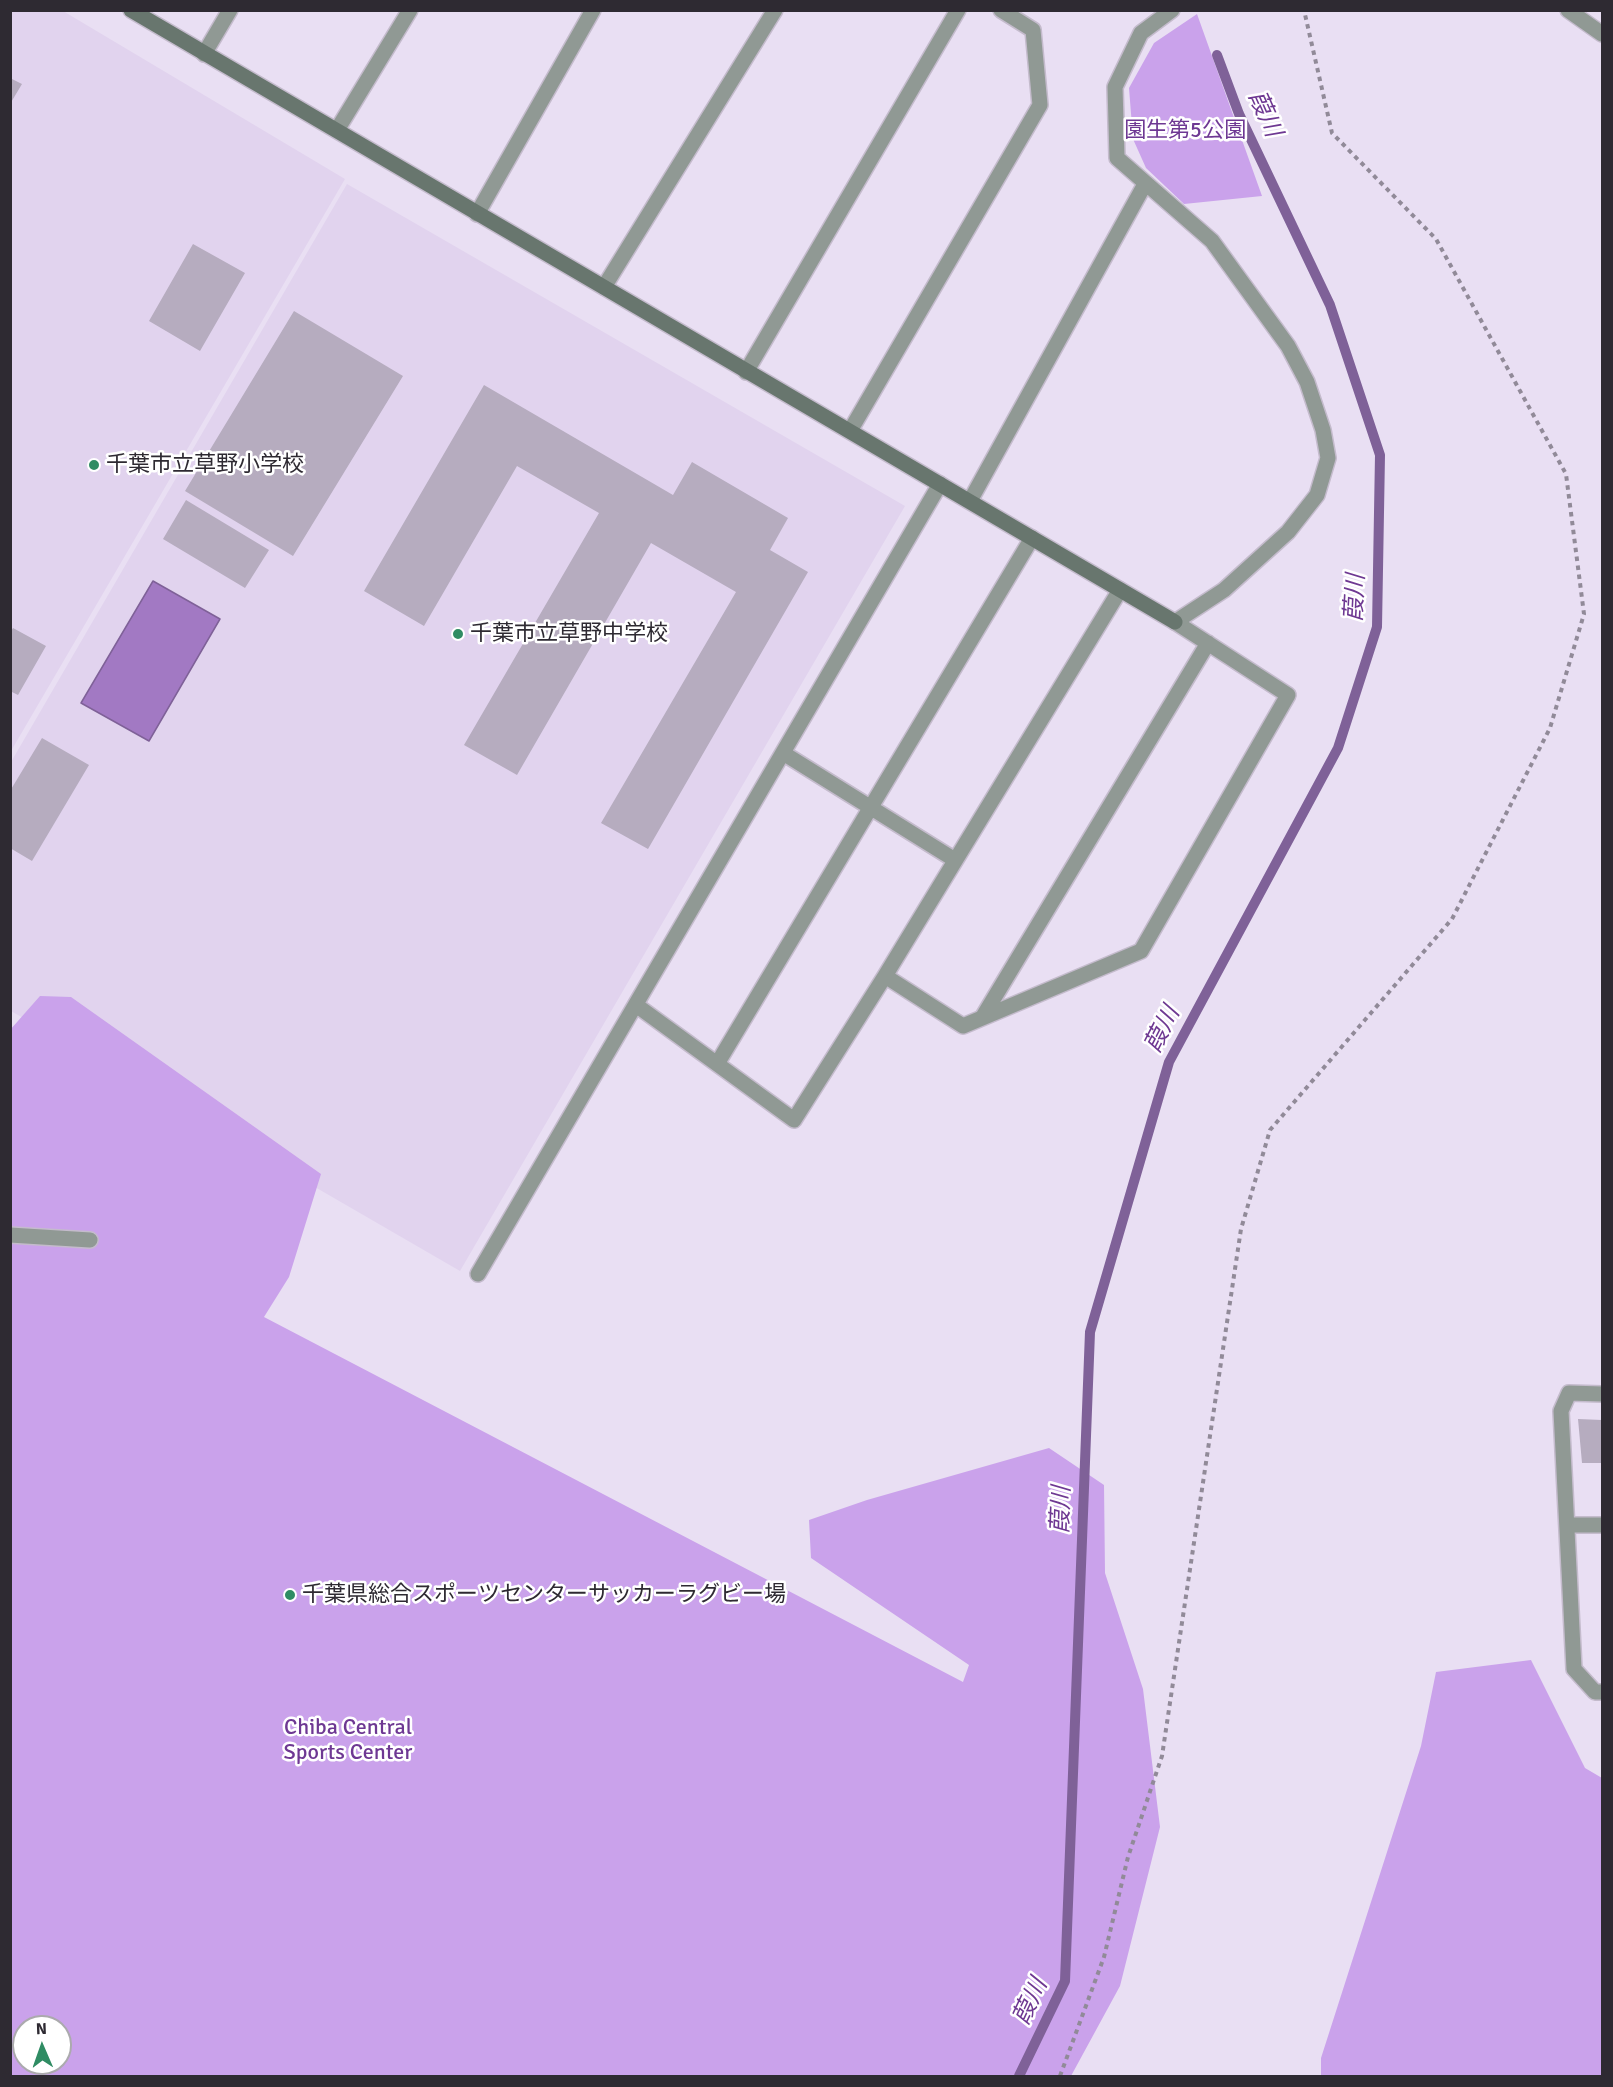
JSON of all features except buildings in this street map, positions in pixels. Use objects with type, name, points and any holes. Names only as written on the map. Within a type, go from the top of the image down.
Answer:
[{"type":"street","points":[[131,10],[1175,622],[1288,695],[1142,951],[963,1026],[885,976]]},
{"type":"street","points":[[204,54],[230,10]]},
{"type":"street","points":[[338,130],[410,10]]},
{"type":"street","points":[[477,214],[593,10]]},
{"type":"street","points":[[604,287],[775,10]]},
{"type":"street","points":[[746,372],[958,10]]},
{"type":"street","points":[[850,431],[1040,105],[1033,30],[1001,10]]},
{"type":"street","points":[[1172,10],[1141,33],[1115,87],[1117,158],[1212,242],[1288,346],[1307,382],[1323,430],[1328,458],[1317,495],[1288,532],[1224,590],[1175,622]]},
{"type":"street","points":[[1568,10],[1602,34]]},
{"type":"street","points":[[970,501],[1145,184]]},
{"type":"street","points":[[478,1274],[940,484]]},
{"type":"street","points":[[717,1064],[1032,538]]},
{"type":"street","points":[[636,1005],[794,1119],[885,976],[1120,590]]},
{"type":"street","points":[[982,1018],[1208,643]]},
{"type":"street","points":[[783,753],[955,860]]},
{"type":"street","points":[[10,1235],[90,1240]]},
{"type":"street","points":[[1602,1394],[1569,1393],[1560,1411],[1574,1669],[1595,1692],[1602,1692]]},
{"type":"street","points":[[1566,1525],[1602,1525]]},
{"type":"path","points":[[1059,2076],[1104,1957],[1128,1857],[1162,1756],[1241,1229],[1270,1130],[1452,919],[1550,728],[1584,614],[1566,474],[1436,239],[1332,133],[1304,10]]},
{"type":"shaded area","name":"千葉市立草野小学校","points":[[11,11],[63,11],[345,179],[11,751]]},
{"type":"shaded area","name":"千葉市立草野中学校","points":[[347,184],[905,506],[460,1271],[11,1011],[11,762]]},
{"type":"shaded area","points":[[153,581],[220,619],[149,741],[81,703]]},
{"type":"green space","name":"園生第5公園","points":[[1197,14],[1262,196],[1184,204],[1146,168],[1133,139],[1129,88],[1154,43]]},
{"type":"green space","name":"Chiba Central Sports Center","points":[[40,996],[71,997],[321,1174],[289,1277],[264,1317],[963,1682],[969,1665],[811,1558],[809,1520],[867,1500],[1049,1448],[1104,1485],[1105,1573],[1143,1689],[1160,1827],[1120,1986],[1071,2076],[11,2076],[10,1030]]},
{"type":"green space","points":[[1531,1660],[1585,1768],[1602,1778],[1602,2076],[1321,2076],[1321,2058],[1421,1746],[1436,1672]]},
{"type":"waterway","name":"葭川","points":[[1019,2076],[1065,1981],[1090,1332],[1169,1062],[1338,748],[1377,627],[1380,455],[1330,305],[1239,114],[1217,55]]},
{"type":"place","name":"千葉市立草野小学校","points":[[94,465]]},
{"type":"place","name":"千葉市立草野中学校","points":[[458,634]]},
{"type":"place","name":"千葉県総合スポーツセンターサッカーラグビー場","points":[[290,1595]]}]
